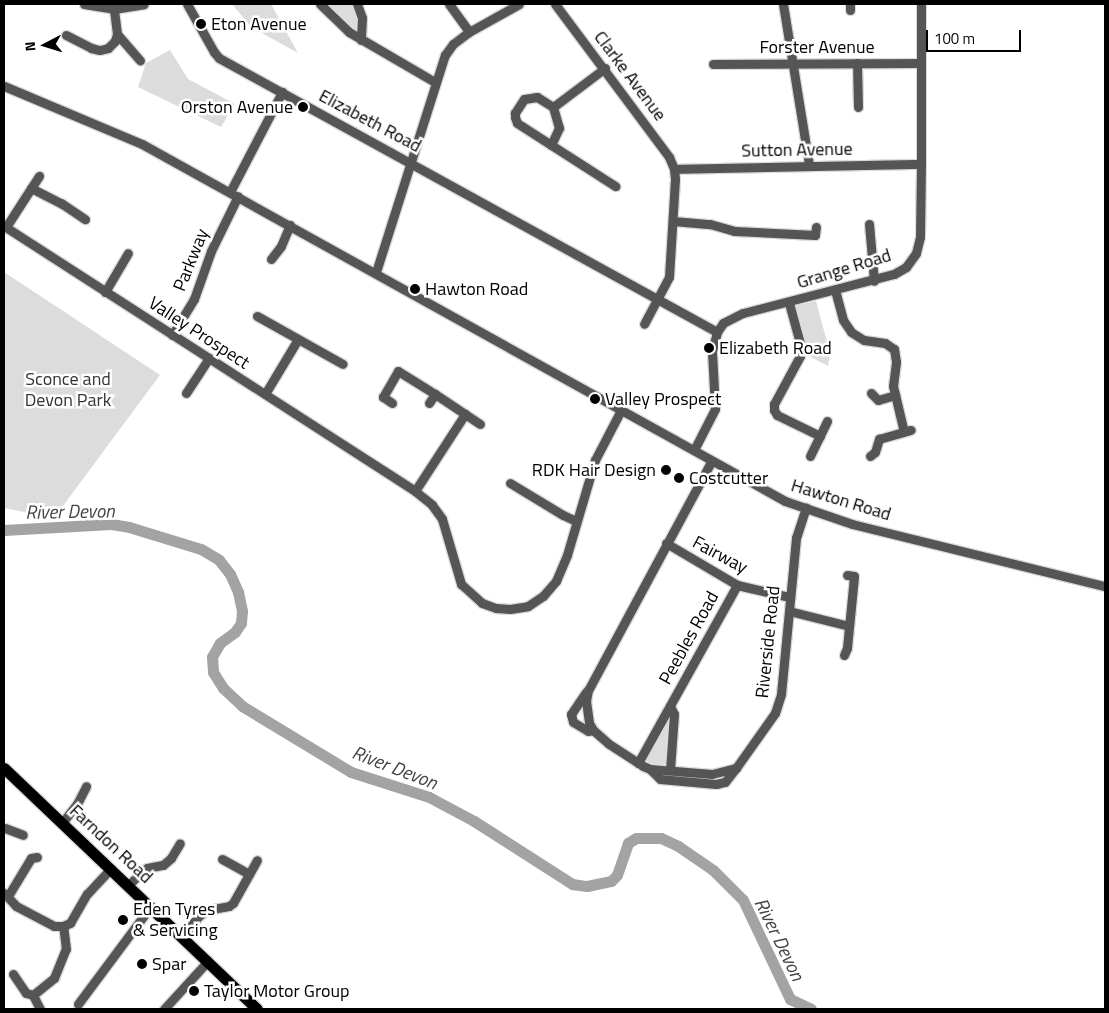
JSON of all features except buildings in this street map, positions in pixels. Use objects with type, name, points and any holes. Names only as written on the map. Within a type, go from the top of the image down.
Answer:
[{"type":"main road","name":"Farndon Road","points":[[4,768],[257,1009]]},
{"type":"street","points":[[84,4],[114,9],[144,4]]},
{"type":"street","name":"Elizabeth Road","points":[[187,4],[219,58],[410,161],[717,332]]},
{"type":"street","points":[[320,4],[338,24],[361,40],[435,82]]},
{"type":"street","points":[[356,4],[362,18],[361,40]]},
{"type":"street","points":[[449,4],[469,32]]},
{"type":"street","points":[[376,272],[441,63],[449,49],[469,32],[519,4]]},
{"type":"street","name":"Clarke Avenue","points":[[555,4],[605,68],[669,157],[674,169]]},
{"type":"street","points":[[783,4],[808,166]]},
{"type":"street","name":"Grange Road","points":[[717,332],[724,324],[743,313],[874,281],[894,274],[906,267],[916,253],[920,238],[921,4]]},
{"type":"street","points":[[66,35],[100,50],[108,48],[115,41],[117,34],[114,9]]},
{"type":"street","points":[[117,34],[140,60]]},
{"type":"street","points":[[856,105],[857,63]]},
{"type":"street","name":"Forster Avenue","points":[[714,64],[921,63]]},
{"type":"street","points":[[553,107],[605,68]]},
{"type":"street","name":"Hawton Road","points":[[4,86],[142,144],[376,272],[694,450],[711,462],[785,501],[852,524],[938,543],[1105,586]]},
{"type":"street","points":[[234,194],[282,92]]},
{"type":"street","points":[[551,145],[559,128],[553,107],[537,97],[524,99],[515,112],[517,123],[551,145],[615,186]]},
{"type":"street","name":"Sutton Avenue","points":[[674,169],[921,164]]},
{"type":"street","points":[[644,324],[669,277],[674,169]]},
{"type":"street","points":[[5,226],[39,176]]},
{"type":"street","points":[[31,188],[61,203],[85,219]]},
{"type":"street","name":"Parkway","points":[[172,335],[194,299],[234,194]]},
{"type":"street","points":[[673,222],[710,224],[734,231],[815,235]]},
{"type":"street","points":[[869,224],[874,281]]},
{"type":"street","points":[[271,259],[281,246],[290,225]]},
{"type":"street","name":"Valley Prospect","points":[[5,226],[415,491],[432,505],[442,519],[461,584],[482,603],[496,608],[510,609],[528,606],[543,596],[556,581],[595,460],[621,410]]},
{"type":"street","points":[[105,292],[128,253]]},
{"type":"street","points":[[835,290],[843,320],[851,332],[864,340],[897,347],[893,386],[907,431],[879,439],[875,454]]},
{"type":"street","points":[[789,302],[801,347],[800,356],[774,404],[774,410],[777,415],[820,436]]},
{"type":"street","points":[[257,316],[343,364]]},
{"type":"street","points":[[694,450],[716,409],[712,351],[717,332]]},
{"type":"street","points":[[265,394],[298,339]]},
{"type":"street","points":[[800,356],[809,361]]},
{"type":"street","points":[[186,393],[208,358]]},
{"type":"street","points":[[392,403],[383,397],[398,370],[480,424]]},
{"type":"street","points":[[429,403],[435,394]]},
{"type":"street","points":[[873,398],[895,395]]},
{"type":"street","points":[[415,491],[465,414]]},
{"type":"street","points":[[810,456],[827,421]]},
{"type":"street","name":"Riverside Road","points":[[593,730],[588,731],[573,722],[571,714],[588,690],[711,462]]},
{"type":"street","points":[[510,483],[564,516],[576,521]]},
{"type":"street","name":"Riverside Road","points":[[588,690],[586,701],[589,723],[593,730],[609,744],[650,769],[660,779],[716,784],[725,782],[778,709],[796,538],[806,508]]},
{"type":"street","name":"Fairway","points":[[666,544],[736,585],[789,597]]},
{"type":"street","points":[[843,650],[849,626],[854,576],[847,575]]},
{"type":"street","name":"Peebles Road","points":[[638,763],[736,585]]},
{"type":"street","points":[[822,618],[825,608]]},
{"type":"street","points":[[789,611],[849,626]]},
{"type":"street","name":"Peebles Road","points":[[670,706],[674,714],[670,770]]},
{"type":"street","name":"Riverside Road","points":[[650,769],[712,774],[736,768]]},
{"type":"street","points":[[62,823],[78,804],[86,786]]},
{"type":"street","points":[[4,828],[23,836]]},
{"type":"street","points":[[128,885],[146,868],[163,865],[172,858],[180,843]]},
{"type":"street","points":[[31,857],[6,895],[16,906],[54,926],[64,926],[70,923],[87,894],[111,868]]},
{"type":"street","points":[[222,859],[249,874]]},
{"type":"street","points":[[182,936],[199,916],[207,910],[229,906],[233,902],[257,860]]},
{"type":"street","points":[[78,1004],[151,906]]},
{"type":"street","points":[[33,995],[54,978],[66,949],[64,926]]},
{"type":"street","points":[[164,1009],[208,961]]},
{"type":"street","points":[[13,974],[26,993],[33,995],[40,1009]]},
{"type":"green space","points":[[232,4],[271,4],[298,53],[251,27]]},
{"type":"green space","points":[[323,4],[353,4],[358,16],[359,30],[354,32]]},
{"type":"green space","points":[[170,50],[188,79],[235,104],[221,127],[138,87],[146,63]]},
{"type":"green space","name":"Sconce and Devon Park","points":[[4,272],[160,375],[54,518],[4,508]]},
{"type":"green space","points":[[816,301],[830,353],[828,366],[805,354],[794,306]]},
{"type":"green space","points":[[667,718],[670,719],[667,763],[660,767],[649,764],[645,758]]},
{"type":"waterway","name":"River Devon","points":[[4,530],[111,524],[129,527],[201,549],[219,560],[230,574],[238,592],[242,611],[241,623],[235,632],[220,643],[212,657],[213,672],[223,688],[242,706],[351,772],[429,797],[474,821],[572,884],[587,886],[611,881],[617,875],[628,843],[636,838],[661,838],[678,846],[713,870],[743,900],[790,999],[811,1009]]},
{"type":"place","name":"Eton Avenue","points":[[201,24]]},
{"type":"place","name":"Orston Avenue","points":[[303,107]]},
{"type":"place","name":"Hawton Road","points":[[415,289]]},
{"type":"place","name":"Elizabeth Road","points":[[709,348]]},
{"type":"place","name":"Valley Prospect","points":[[595,399]]},
{"type":"place","name":"RDK Hair Design","points":[[666,470]]},
{"type":"place","name":"Costcutter","points":[[679,478]]},
{"type":"place","name":"Eden Tyres & Servicing","points":[[123,920]]},
{"type":"place","name":"Spar","points":[[142,964]]},
{"type":"place","name":"Taylor Motor Group","points":[[194,991]]}]
